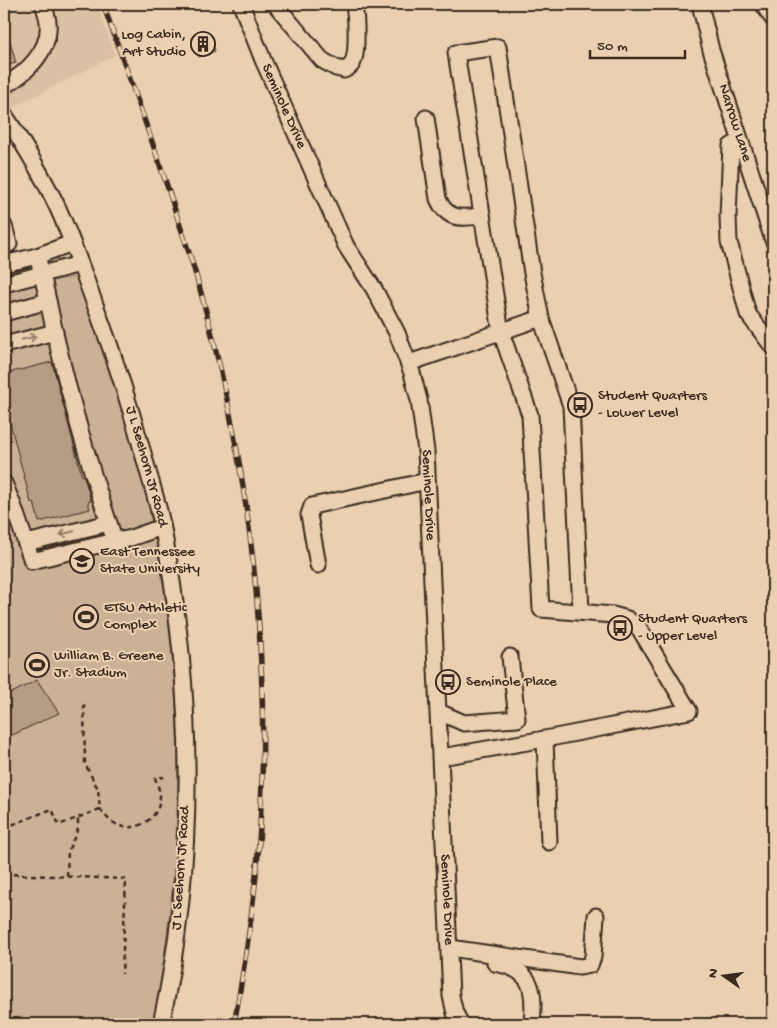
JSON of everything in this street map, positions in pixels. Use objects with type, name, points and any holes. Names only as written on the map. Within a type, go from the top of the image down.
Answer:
[{"type":"street","points":[[4,86],[26,72],[39,55],[46,41],[48,23],[43,4]]},
{"type":"street","name":"Seminole Drive","points":[[241,4],[263,60],[346,246],[389,316],[409,363],[419,400],[423,425],[427,481],[451,996],[461,1024]]},
{"type":"street","points":[[275,4],[322,60],[344,70],[354,60],[356,21],[353,4]]},
{"type":"street","name":"Narrow Lane","points":[[700,4],[711,50],[773,240]]},
{"type":"street","points":[[763,4],[773,19]]},
{"type":"street","points":[[441,757],[690,711],[639,628],[627,619],[582,611],[540,609],[530,415],[501,332],[456,53],[498,47],[532,273],[541,318],[571,406],[582,611]]},
{"type":"street","name":"J L Seehorn Jr Road","points":[[4,114],[36,165],[72,243],[132,411],[162,527],[181,654],[186,782],[184,846],[179,908],[172,969],[161,1024]]},
{"type":"street","points":[[426,118],[438,199],[442,209],[461,218],[482,216]]},
{"type":"street","points":[[740,141],[731,146],[728,216],[729,242],[748,314],[773,347]]},
{"type":"street","points":[[4,226],[9,244],[4,245]]},
{"type":"street","points":[[4,264],[37,256],[72,243]]},
{"type":"street","points":[[37,256],[55,332],[101,500],[115,541]]},
{"type":"street","points":[[4,284],[80,264]]},
{"type":"street","points":[[4,312],[48,301]]},
{"type":"street","points":[[409,363],[541,318]]},
{"type":"street","points":[[4,345],[55,332]]},
{"type":"street","points":[[318,565],[308,516],[312,506],[427,481]]},
{"type":"street","points":[[4,484],[32,561],[128,538],[162,527]]},
{"type":"street","points":[[26,543],[109,523]]},
{"type":"street","points":[[439,712],[464,723],[517,719],[510,657]]},
{"type":"street","points":[[545,739],[549,842]]},
{"type":"street","points":[[450,954],[580,967],[590,965],[593,957],[596,916]]},
{"type":"street","points":[[450,954],[507,965],[524,975],[531,987],[532,1024]]},
{"type":"path","points":[[84,702],[86,764],[98,789],[100,809],[109,820],[121,827],[131,827],[142,824],[152,817],[159,805],[159,791],[155,778],[164,777]]},
{"type":"path","points":[[4,828],[52,809],[59,825],[100,809]]},
{"type":"path","points":[[67,876],[68,851],[78,829],[78,818]]},
{"type":"path","points":[[4,874],[126,879],[122,974]]},
{"type":"shaded area","points":[[4,4],[97,4],[115,55],[4,112]]},
{"type":"shaded area","name":"ETSU Athletic Complex","points":[[73,277],[78,281],[107,363],[141,475],[167,608],[173,661],[178,766],[177,819],[174,873],[168,926],[153,1024],[4,1024],[4,292]]},
{"type":"building","points":[[4,31],[7,31],[16,63],[4,66]]},
{"type":"building","name":"Log Cabin, Art Studio","points":[[208,32],[215,51],[199,57],[192,38]]},
{"type":"building","points":[[52,362],[82,476],[84,476],[91,501],[88,502],[90,509],[39,522],[34,502],[31,503],[4,400],[4,374]]},
{"type":"building","points":[[37,680],[59,713],[4,739],[4,697]]},
{"type":"railway","points":[[103,4],[157,156],[198,282],[230,416],[252,552],[262,689],[263,758],[256,876],[243,975],[234,1024]]},
{"type":"place","name":"Log Cabin, Art Studio","points":[[203,44]]},
{"type":"place","name":"Student Quarters - Lower Level","points":[[580,405]]},
{"type":"place","name":"East Tennessee State University","points":[[82,561]]},
{"type":"place","name":"ETSU Athletic Complex","points":[[86,617]]},
{"type":"place","name":"Student Quarters - Upper Level","points":[[620,628]]},
{"type":"place","name":"William B. Greene Jr. Stadium","points":[[37,665]]},
{"type":"place","name":"Seminole Place","points":[[448,682]]}]
